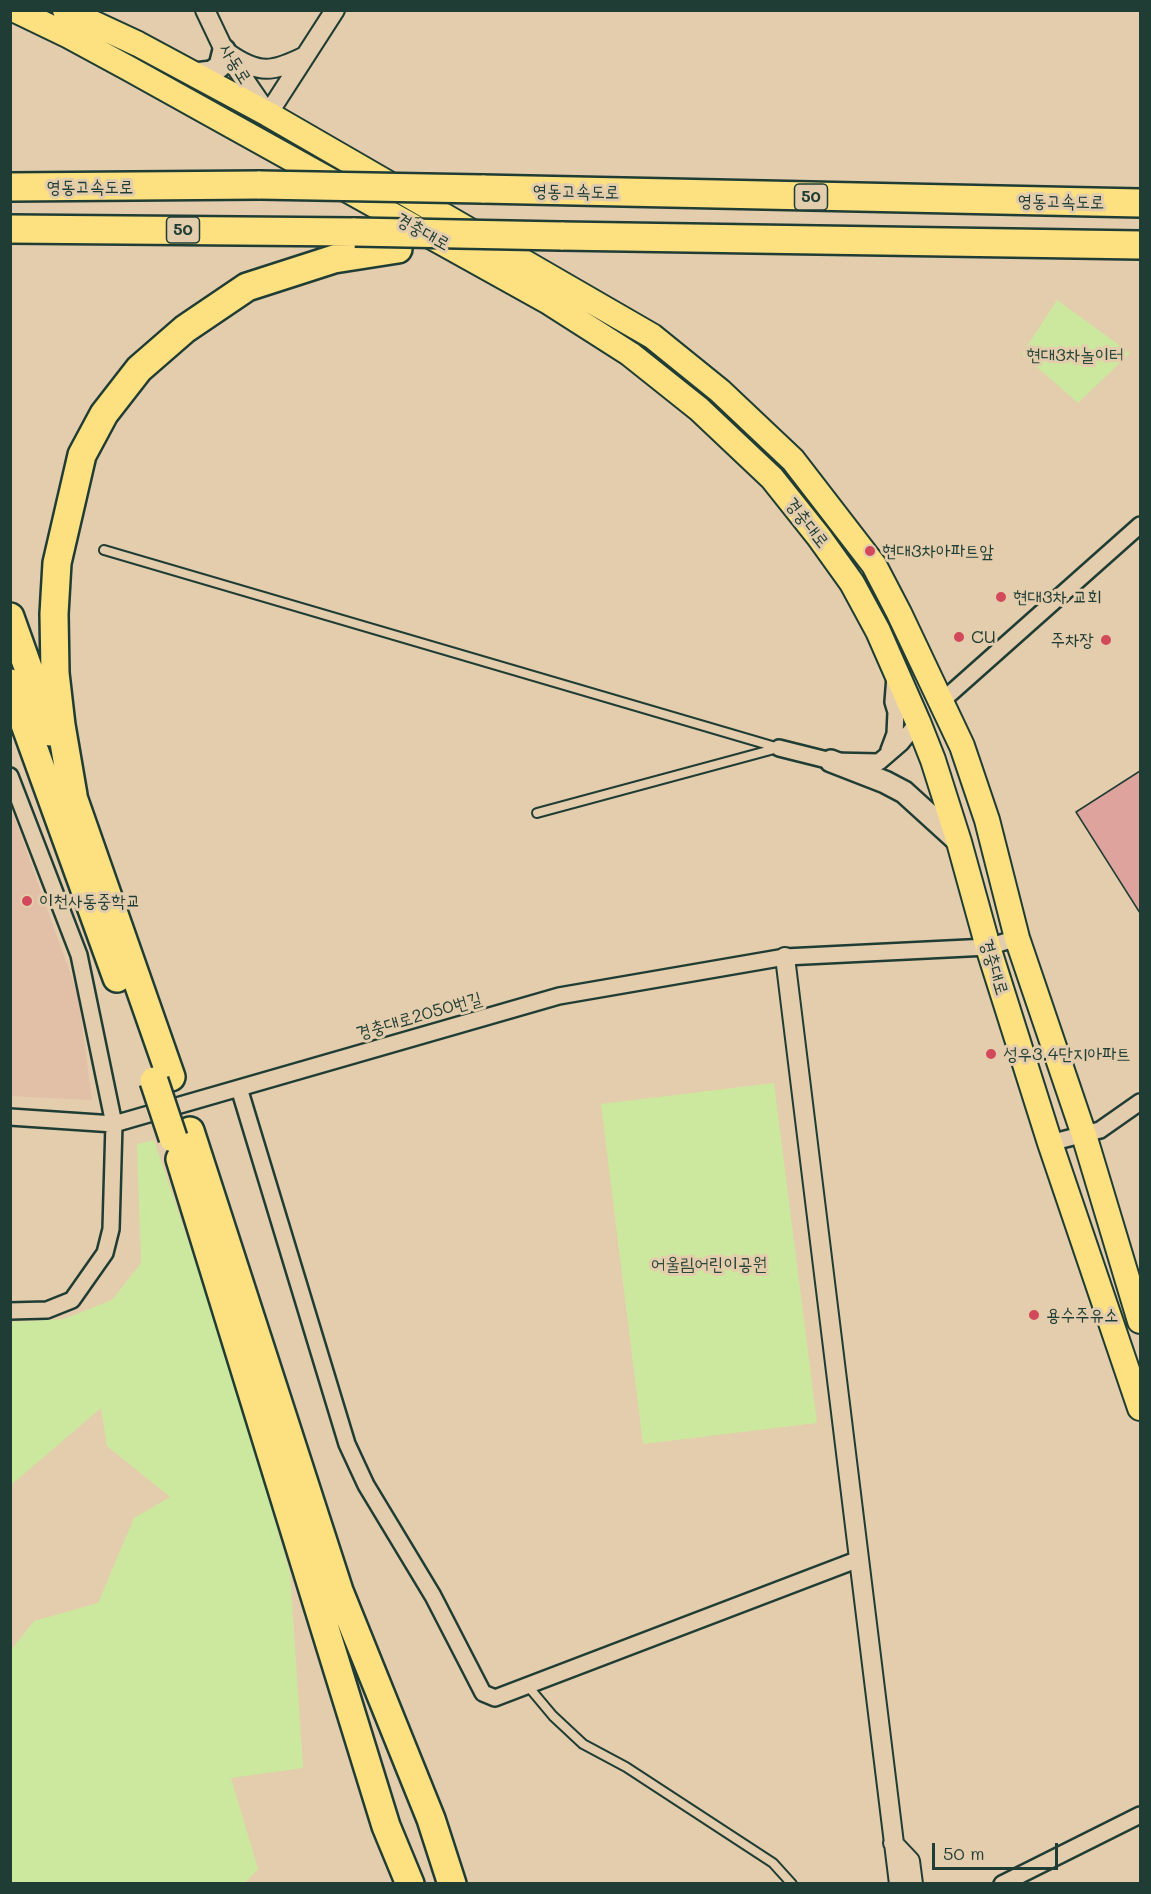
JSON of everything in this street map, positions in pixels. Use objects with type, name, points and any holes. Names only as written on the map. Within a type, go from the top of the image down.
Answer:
[{"type":"highway","name":"영동고속도로","points":[[10,187],[260,185],[1140,203]]},
{"type":"highway","name":"50","points":[[10,229],[355,232],[1140,245]]},
{"type":"highway","points":[[73,795],[55,674],[54,614],[57,563],[82,455],[104,414],[139,369],[184,329],[247,287],[334,259],[520,235]]},
{"type":"highway","points":[[10,617],[73,795],[163,1079],[339,1591],[431,1819],[452,1884]]},
{"type":"highway","points":[[12,689],[163,1079]]},
{"type":"highway","points":[[182,1135],[386,1826],[410,1884]]},
{"type":"main road","name":"경충대로","points":[[15,10],[69,36],[254,137],[546,301],[630,354],[699,409],[772,478],[852,583],[878,631],[918,722],[933,760],[959,842],[987,947],[1050,1143],[1140,1408]]},
{"type":"main road","name":"경충대로","points":[[65,10],[138,44],[268,114],[652,336],[720,391],[793,460],[874,565],[962,746],[987,820],[1017,938],[1084,1135],[1140,1321]]},
{"type":"main road","points":[[195,74],[212,72],[220,66],[224,50]]},
{"type":"main road","points":[[254,137],[268,114]]},
{"type":"main road","points":[[918,722],[942,702]]},
{"type":"main road","points":[[831,761],[904,792],[959,842]]},
{"type":"street","name":"사동로","points":[[206,10],[224,50],[268,114]]},
{"type":"street","points":[[268,114],[336,10]]},
{"type":"street","points":[[224,50],[241,62],[269,69],[284,67],[307,55]]},
{"type":"street","points":[[285,89],[286,99],[300,132]]},
{"type":"street","points":[[942,702],[1140,525]]},
{"type":"street","points":[[887,755],[895,734],[896,712],[893,702],[895,670]]},
{"type":"street","points":[[779,748],[831,761],[879,762],[901,743],[918,722]]},
{"type":"street","points":[[10,776],[79,955],[114,1124],[111,1229],[105,1252],[72,1300],[47,1310],[10,1311]]},
{"type":"street","name":"경충대로2050번길","points":[[10,1117],[114,1124],[559,996],[785,957],[987,947],[1017,938]]},
{"type":"street","points":[[785,957],[899,1884]]},
{"type":"street","points":[[239,1088],[346,1444],[361,1474],[433,1596],[483,1693],[495,1698],[859,1559]]},
{"type":"street","points":[[1050,1143],[1100,1130],[1140,1102]]},
{"type":"street","points":[[1002,1884],[1140,1815]]},
{"type":"street","points":[[893,1843],[910,1861],[913,1884]]},
{"type":"lane","points":[[104,550],[779,748]]},
{"type":"lane","points":[[537,813],[779,748]]},
{"type":"lane","points":[[527,1685],[553,1716],[584,1744],[626,1767],[765,1857],[792,1884]]},
{"type":"shaded area","name":"이천사동중학교","points":[[11,808],[78,995],[92,1100],[11,1096]]},
{"type":"green space","name":"현대3차놀이터","points":[[1057,300],[1130,353],[1078,403],[1022,354]]},
{"type":"green space","name":"어울림어린이공원","points":[[774,1083],[817,1423],[643,1444],[601,1104]]},
{"type":"green space","points":[[154,1140],[226,1353],[290,1573],[303,1768],[231,1778],[258,1869],[245,1883],[11,1883],[11,1650],[34,1621],[98,1603],[134,1518],[170,1497],[107,1446],[101,1408],[11,1485],[11,1322],[64,1319],[112,1300],[141,1263],[137,1144]]},
{"type":"building","points":[[1140,771],[1140,913],[1076,812]]},
{"type":"place","name":"현대3차아파트앞","points":[[870,551]]},
{"type":"place","name":"현대3차 교회","points":[[1001,597]]},
{"type":"place","name":"CU","points":[[959,637]]},
{"type":"place","name":"주차장","points":[[1106,640]]},
{"type":"place","name":"이천사동중학교","points":[[27,901]]},
{"type":"place","name":"성우3.4단지아파트","points":[[991,1054]]},
{"type":"place","name":"용수주유소","points":[[1034,1315]]}]
